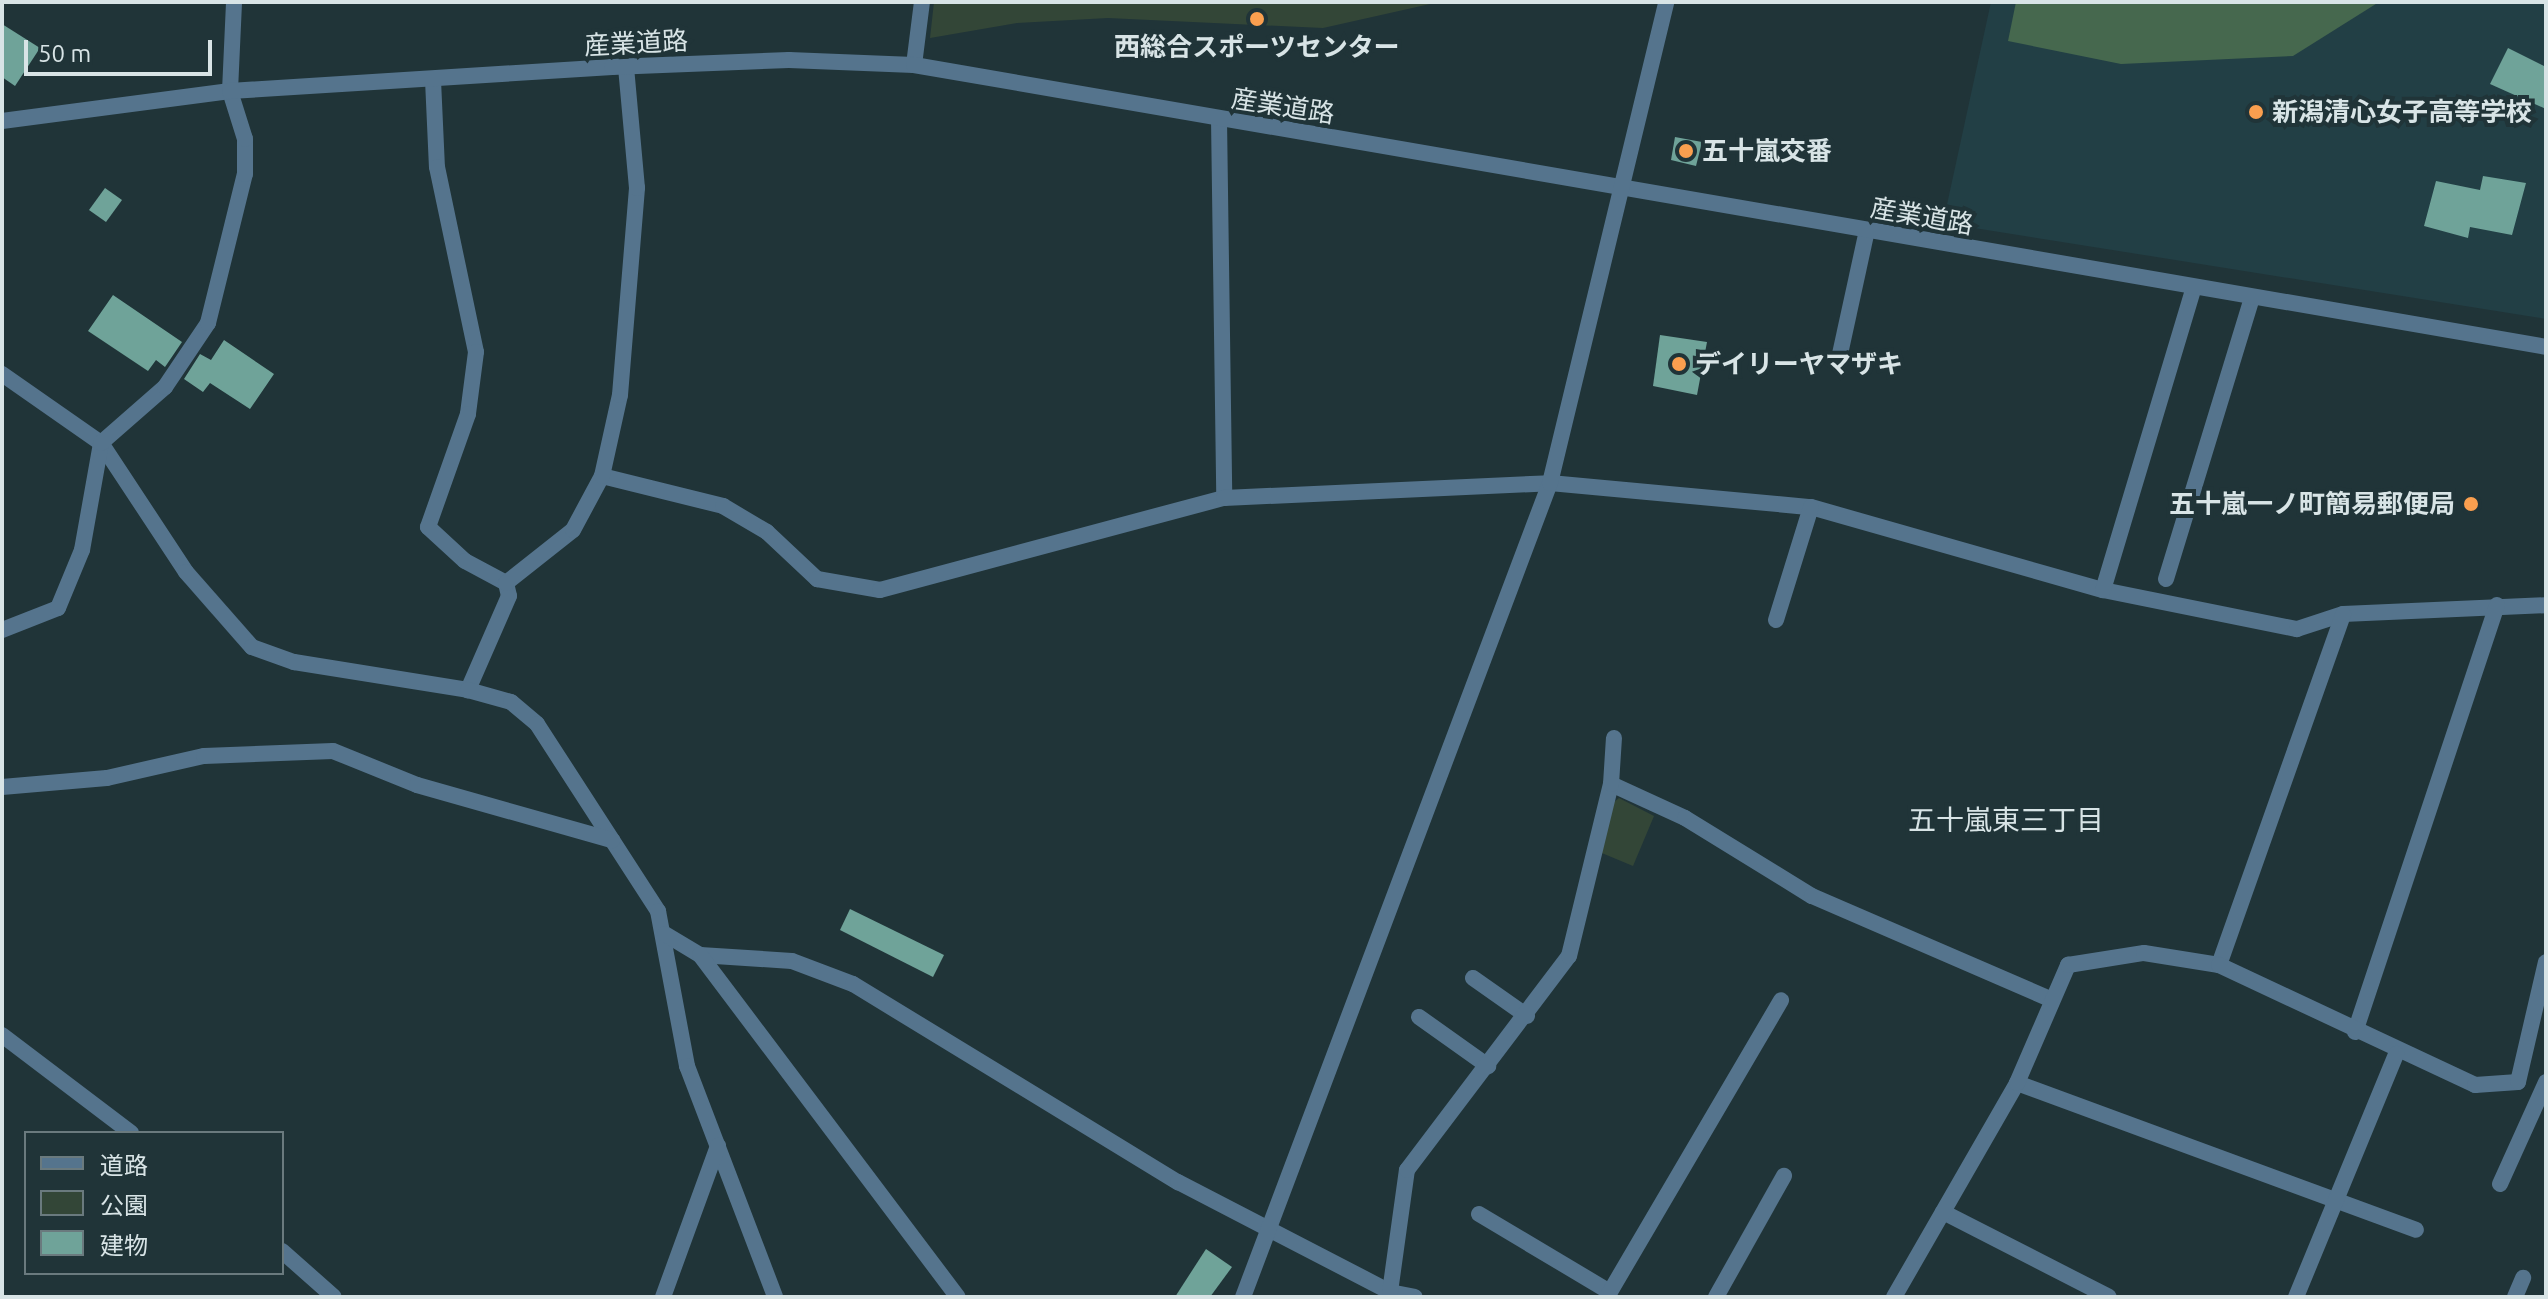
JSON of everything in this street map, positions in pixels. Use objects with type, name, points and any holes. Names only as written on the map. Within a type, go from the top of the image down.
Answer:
[{"type":"street","points":[[2,630],[45,619],[67,593],[88,527],[101,443],[165,387],[208,323],[245,174],[245,139],[230,91],[234,2]]},
{"type":"street","points":[[914,65],[922,2]]},
{"type":"street","points":[[1243,1297],[1550,483],[1666,2]]},
{"type":"street","name":"産業道路","points":[[2,121],[230,91],[789,60],[914,65],[1622,186],[2251,301],[2546,347]]},
{"type":"street","points":[[506,583],[573,530],[602,476],[620,395],[635,215],[626,67]]},
{"type":"street","points":[[433,80],[437,167],[476,352],[468,414],[428,527],[465,561],[506,583],[509,596],[468,690]]},
{"type":"street","points":[[1219,119],[1224,498]]},
{"type":"street","points":[[1840,354],[1867,230]]},
{"type":"street","points":[[2103,590],[2193,290]]},
{"type":"street","points":[[2166,579],[2251,301]]},
{"type":"street","points":[[2,374],[101,443],[186,572],[252,647],[294,662],[468,690],[511,702],[537,724],[612,840],[665,934],[687,1066],[775,1297]]},
{"type":"street","points":[[602,476],[723,506],[767,532],[817,579],[880,590],[1224,498],[1550,483],[1811,507],[2103,590],[2297,629],[2343,614],[2546,605]]},
{"type":"street","points":[[1776,620],[1811,507]]},
{"type":"street","points":[[2355,1032],[2497,605]]},
{"type":"street","points":[[2219,965],[2343,614]]},
{"type":"street","points":[[1390,1292],[1407,1170],[1527,1016],[1569,956],[1611,784],[1614,738]]},
{"type":"street","points":[[2,787],[61,786],[204,756],[333,751],[417,785],[612,840]]},
{"type":"street","points":[[1611,784],[1685,818],[1812,896],[2050,999]]},
{"type":"street","points":[[665,934],[700,955],[958,1297]]},
{"type":"street","points":[[700,955],[792,961],[853,984],[1268,1229],[1390,1292],[1415,1297]]},
{"type":"street","points":[[1894,1297],[2017,1083],[2050,999],[2068,965],[2111,956],[2219,965],[2396,1054],[2475,1085],[2546,1079],[2500,1184]]},
{"type":"street","points":[[2518,1082],[2546,962]]},
{"type":"street","points":[[1473,978],[1527,1016]]},
{"type":"street","points":[[1479,1214],[1609,1294],[1781,1000]]},
{"type":"street","points":[[1419,1017],[1488,1066]]},
{"type":"street","points":[[2,1035],[128,1131]]},
{"type":"street","points":[[2296,1297],[2396,1054]]},
{"type":"street","points":[[2017,1083],[2416,1230]]},
{"type":"street","points":[[663,1297],[718,1146]]},
{"type":"street","points":[[1716,1297],[1784,1176]]},
{"type":"street","points":[[1943,1212],[2109,1297]]},
{"type":"street","points":[[284,1253],[318,1292],[334,1297]]},
{"type":"street","points":[[2515,1297],[2523,1278]]},
{"type":"shaded area","name":"新潟清心女子高等学校","points":[[1991,2],[2546,2],[2546,319],[1943,223]]},
{"type":"green space","name":"西総合スポーツセンター","points":[[934,2],[1439,2],[1323,28],[1108,18],[1017,23],[930,38]]},
{"type":"green space","points":[[2016,2],[2379,2],[2293,56],[2121,64],[2008,41]]},
{"type":"green space","points":[[1619,798],[1654,816],[1633,866],[1597,851],[1607,808]]},
{"type":"building","points":[[2,24],[40,48],[15,86],[2,77]]},
{"type":"building","points":[[2508,48],[2546,67],[2546,109],[2490,84]]},
{"type":"building","name":"五十嵐交番","points":[[1675,137],[1702,142],[1696,166],[1671,160]]},
{"type":"building","points":[[2483,176],[2526,183],[2512,235],[2470,227],[2468,238],[2424,226],[2436,181],[2480,190]]},
{"type":"building","points":[[105,188],[122,200],[106,222],[89,210]]},
{"type":"building","points":[[113,295],[182,342],[165,367],[156,360],[148,371],[88,331]]},
{"type":"building","name":"デイリーヤマザキ","points":[[1660,335],[1707,342],[1697,395],[1653,386]]},
{"type":"building","points":[[224,340],[274,374],[250,409],[210,383],[203,392],[184,379],[200,354],[211,360]]},
{"type":"building","points":[[850,909],[944,955],[933,977],[840,930]]},
{"type":"building","points":[[1206,1249],[1232,1267],[1210,1297],[1175,1297]]},
{"type":"place","name":"西総合スポーツセンター","points":[[1257,19]]},
{"type":"place","name":"新潟清心女子高等学校","points":[[2256,112]]},
{"type":"place","name":"五十嵐交番","points":[[1686,151]]},
{"type":"place","name":"デイリーヤマザキ","points":[[1679,364]]},
{"type":"place","name":"五十嵐一ノ町簡易郵便局","points":[[2471,504]]},
{"type":"district","name":"五十嵐東三丁目","points":[[2006,820]]}]
